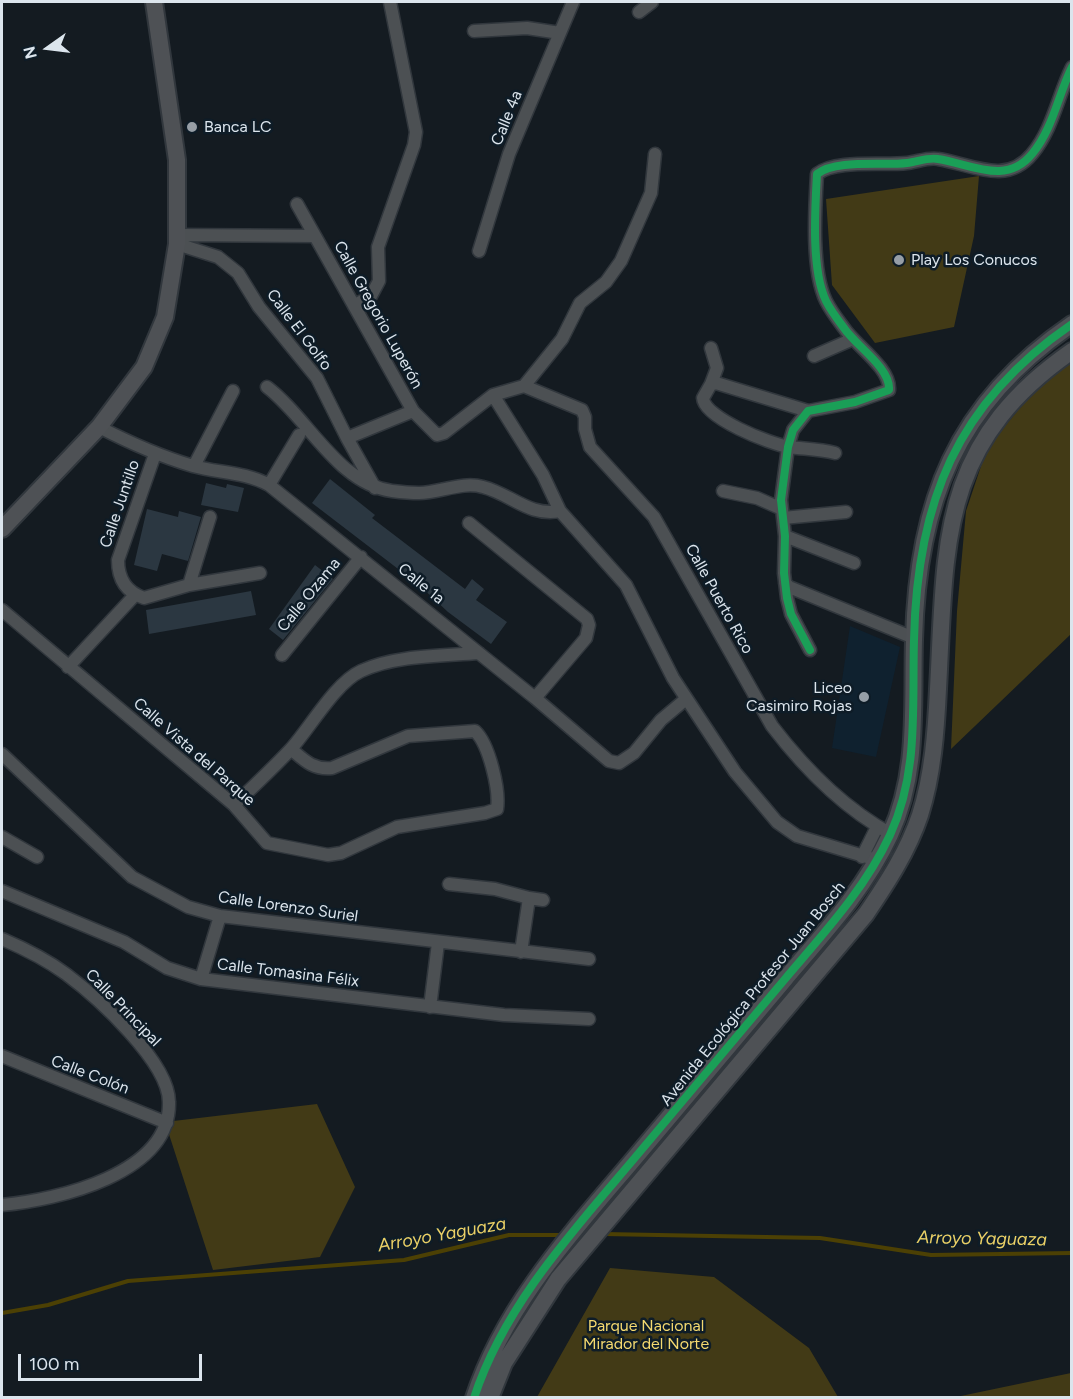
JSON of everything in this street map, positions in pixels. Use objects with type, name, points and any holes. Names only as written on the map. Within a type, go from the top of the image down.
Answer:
[{"type":"street","points":[[2,529],[99,427],[144,367],[165,317],[177,240],[177,160],[154,2]]},
{"type":"street","points":[[354,306],[371,296],[379,281],[378,247],[414,145],[416,132],[390,2]]},
{"type":"street","name":"Calle 4a","points":[[479,250],[509,154],[573,2]]},
{"type":"street","points":[[639,12],[652,2]]},
{"type":"street","points":[[474,31],[527,28],[560,33]]},
{"type":"street","points":[[711,384],[716,383],[808,411],[855,402],[889,390],[890,383],[876,362],[853,339],[826,301],[817,272],[817,174],[834,167],[907,163],[936,158],[983,171],[1000,172],[1012,169],[1033,153],[1059,104],[1071,67]]},
{"type":"street","points":[[524,386],[562,339],[580,303],[606,282],[621,261],[651,193],[655,154]]},
{"type":"street","points":[[297,204],[315,236]]},
{"type":"street","name":"Calle Gregorio Luperón","points":[[177,240],[315,236],[413,411],[437,435],[444,433],[494,395],[524,386]]},
{"type":"street","name":"Calle El Golfo","points":[[177,240],[218,257],[238,273],[259,307],[316,378],[375,488]]},
{"type":"street","name":"Avenida Ecológica Profesor Juan Bosch","points":[[474,1398],[481,1376],[537,1276],[828,929],[903,801],[915,726],[914,638],[927,528],[939,489],[965,429],[1006,376],[1032,352],[1071,324]]},
{"type":"street","points":[[814,356],[853,339]]},
{"type":"street","points":[[711,348],[717,368],[703,398],[706,407],[749,433],[788,447],[835,453]]},
{"type":"street","name":"Avenida Ecológica Profesor Juan Bosch","points":[[490,1398],[517,1341],[558,1279],[866,914],[889,881],[920,815],[930,774],[936,733],[945,556],[951,519],[960,488],[972,461],[999,416],[1020,393],[1071,351]]},
{"type":"street","name":"Calle Puerto Rico","points":[[524,386],[582,410],[590,447],[654,517],[772,726],[791,751],[845,804],[884,830]]},
{"type":"street","points":[[267,387],[287,402],[335,459],[355,477],[375,488],[419,493],[481,486],[541,513],[560,511]]},
{"type":"street","points":[[194,466],[233,391]]},
{"type":"street","points":[[494,395],[543,475],[560,511],[622,579],[686,699],[735,772],[787,831],[809,842],[869,859]]},
{"type":"street","points":[[347,438],[413,411]]},
{"type":"street","points":[[808,411],[793,430],[788,447],[782,514],[785,536],[785,583],[790,614],[810,650]]},
{"type":"street","name":"Calle 1a","points":[[99,427],[155,454],[194,466],[252,478],[269,485],[362,557],[535,698],[603,757],[614,763],[628,758],[661,720],[686,699]]},
{"type":"street","points":[[269,485],[299,435]]},
{"type":"street","name":"Calle Juntillo","points":[[135,595],[124,586],[118,572],[118,560],[155,454]]},
{"type":"street","points":[[723,491],[757,498],[782,514],[846,512]]},
{"type":"street","points":[[189,585],[210,517]]},
{"type":"street","points":[[469,523],[586,619],[589,625],[586,638],[535,698]]},
{"type":"street","points":[[785,536],[854,562]]},
{"type":"street","name":"Calle Ozama","points":[[282,654],[362,557]]},
{"type":"street","points":[[68,667],[135,595],[144,598],[189,585],[260,573]]},
{"type":"street","points":[[785,583],[789,587],[914,638]]},
{"type":"street","name":"Calle Vista del Parque","points":[[2,610],[234,805],[267,843],[328,855],[341,854],[397,827],[485,813],[496,809],[498,799],[484,740],[475,731],[408,736],[332,768],[322,769],[310,765],[291,749]]},
{"type":"street","points":[[234,805],[291,749],[342,687],[359,672],[380,665],[420,658],[479,652]]},
{"type":"street","name":"Calle Lorenzo Suriel","points":[[2,754],[132,877],[188,907],[220,916],[589,959]]},
{"type":"street","points":[[2,837],[37,858]]},
{"type":"street","points":[[449,884],[495,889],[543,900]]},
{"type":"street","name":"Calle Tomasina Félix","points":[[2,891],[124,942],[167,968],[201,979],[430,1007],[589,1019]]},
{"type":"street","points":[[521,952],[529,897]]},
{"type":"street","points":[[201,979],[220,916]]},
{"type":"street","name":"Calle Principal","points":[[2,939],[64,972],[87,991],[142,1048],[166,1086],[170,1101],[167,1123],[159,1142],[142,1158],[67,1194],[33,1202],[2,1205]]},
{"type":"street","points":[[430,1007],[438,943]]},
{"type":"street","name":"Calle Colón","points":[[2,1056],[167,1123]]},
{"type":"street","points":[[663,1125],[678,1138]]},
{"type":"shaded area","name":"Liceo Casimiro Rojas","points":[[850,626],[900,647],[876,757],[832,748]]},
{"type":"green space","name":"Play Los Conucos","points":[[979,176],[974,236],[954,327],[875,343],[832,285],[826,199]]},
{"type":"green space","points":[[1071,360],[1071,634],[951,749],[957,611],[966,511],[987,448],[1045,377]]},
{"type":"green space","points":[[317,1104],[355,1187],[320,1257],[213,1270],[165,1122]]},
{"type":"green space","name":"Parque Nacional Mirador del Norte","points":[[610,1268],[714,1277],[809,1348],[838,1397],[537,1397]]},
{"type":"green space","points":[[1071,1373],[1071,1397],[956,1397]]},
{"type":"building","points":[[330,479],[375,515],[372,518],[465,589],[472,579],[484,589],[476,600],[507,622],[491,644],[312,503]]},
{"type":"building","points":[[206,483],[226,488],[227,484],[244,488],[238,512],[201,505]]},
{"type":"building","points":[[147,509],[178,517],[179,511],[201,517],[188,561],[162,554],[157,571],[134,565]]},
{"type":"building","points":[[315,565],[333,579],[283,640],[269,629]]},
{"type":"building","points":[[251,591],[256,615],[149,634],[146,610]]},
{"type":"waterway","name":"Arroyo Yaguaza","points":[[604,1234],[820,1238],[931,1255],[1072,1253]]},
{"type":"waterway","name":"Arroyo Yaguaza","points":[[2,1313],[48,1305],[128,1281],[404,1260],[509,1235],[563,1235]]},
{"type":"cycle path","points":[[810,650],[791,614],[784,573],[785,536],[781,500],[788,447],[793,430],[808,411],[855,402],[889,390],[888,382],[879,365],[839,322],[821,288],[815,239],[817,174],[836,166],[907,163],[930,159],[988,170],[1011,169],[1022,164],[1032,154],[1045,134],[1072,67]]},
{"type":"cycle path","points":[[474,1398],[503,1332],[521,1301],[542,1272],[587,1215],[828,928],[856,892],[880,855],[899,811],[910,764],[917,590],[924,544],[935,501],[951,460],[972,423],[999,387],[1032,355],[1072,324]]},
{"type":"place","name":"Banca LC","points":[[192,127]]},
{"type":"place","name":"Play Los Conucos","points":[[899,260]]},
{"type":"place","name":"Liceo Casimiro Rojas","points":[[864,697]]}]
